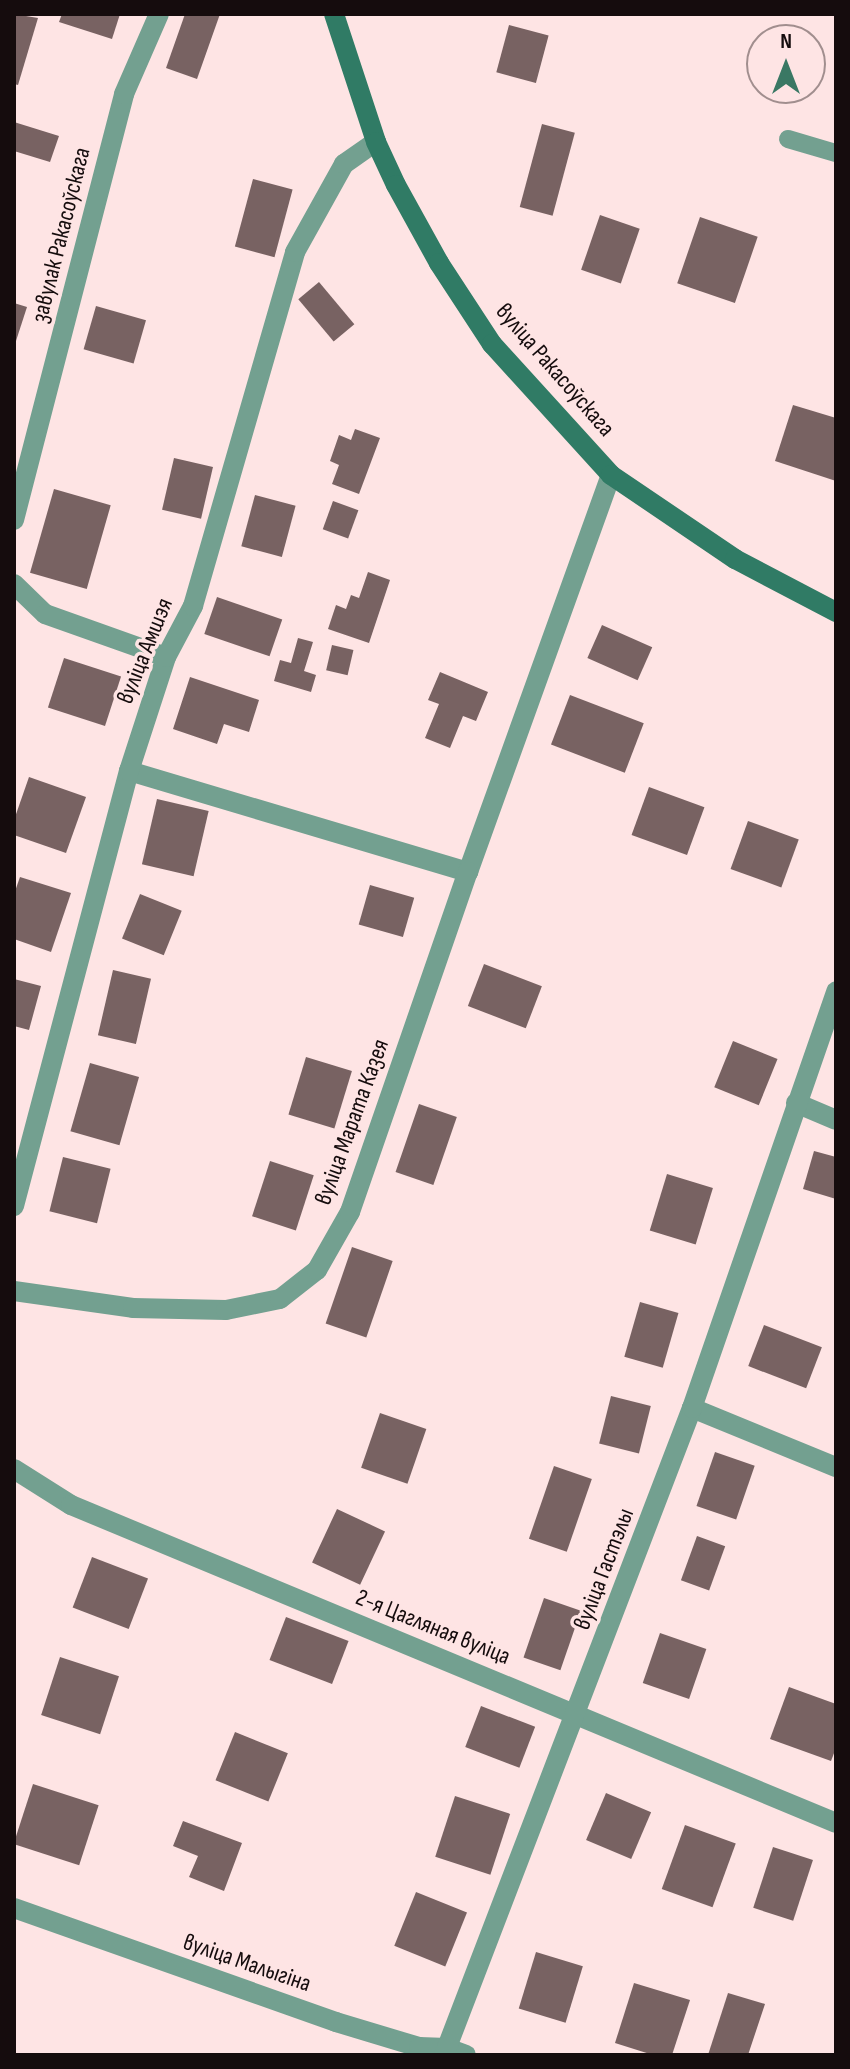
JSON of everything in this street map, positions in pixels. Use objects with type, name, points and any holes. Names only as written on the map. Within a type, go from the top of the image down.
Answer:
[{"type":"street","name":"завулак Ракасоўскага","points":[[14,520],[124,94],[159,14]]},
{"type":"street","name":"вуліца Ракасоўскага","points":[[334,14],[376,142],[439,263],[492,344],[611,475],[735,559],[836,612]]},
{"type":"street","name":"вуліца Амшэя","points":[[14,1206],[129,771],[166,657],[193,606],[295,252],[344,164],[376,142]]},
{"type":"street","name":"вуліца Марата Казея","points":[[14,1291],[133,1308],[226,1310],[280,1299],[317,1270],[350,1212],[611,475]]},
{"type":"street","points":[[14,584],[45,614],[166,657]]},
{"type":"street","points":[[129,771],[468,872]]},
{"type":"street","name":"вуліца Гастэлы","points":[[452,2053],[692,1408],[836,991]]},
{"type":"street","points":[[796,1103],[836,1120]]},
{"type":"street","points":[[692,1408],[836,1467]]},
{"type":"street","name":"2-я Цагляная вуліца","points":[[14,1469],[71,1505],[836,1823]]},
{"type":"street","name":"вуліца Малыгіна","points":[[14,1908],[336,2022],[419,2047],[452,2053]]},
{"type":"lane","points":[[788,139],[836,153]]},
{"type":"building","points":[[14,14],[38,18],[18,85],[14,84]]},
{"type":"building","points":[[62,14],[120,14],[112,39],[59,22]]},
{"type":"building","points":[[185,14],[220,14],[197,79],[166,68]]},
{"type":"building","points":[[509,25],[549,36],[536,83],[496,72]]},
{"type":"building","points":[[14,122],[59,136],[50,162],[14,151]]},
{"type":"building","points":[[542,124],[575,133],[553,216],[520,207]]},
{"type":"building","points":[[253,179],[293,190],[274,257],[235,247]]},
{"type":"building","points":[[600,215],[640,229],[621,284],[581,270]]},
{"type":"building","points":[[700,217],[758,237],[735,303],[677,283]]},
{"type":"building","points":[[319,282],[354,324],[334,341],[298,299]]},
{"type":"building","points":[[14,303],[27,307],[15,344],[14,344]]},
{"type":"building","points":[[96,306],[146,320],[134,364],[84,349]]},
{"type":"building","points":[[793,405],[836,418],[836,481],[775,461]]},
{"type":"building","points":[[355,429],[380,438],[359,494],[332,484],[339,465],[330,461],[339,435],[351,440]]},
{"type":"building","points":[[174,458],[213,467],[201,519],[162,510]]},
{"type":"building","points":[[54,489],[111,505],[87,589],[30,573]]},
{"type":"building","points":[[255,495],[296,506],[282,557],[241,546]]},
{"type":"building","points":[[333,501],[358,510],[348,538],[323,529]]},
{"type":"building","points":[[368,572],[390,580],[369,643],[328,629],[336,605],[346,609],[351,595],[359,598]]},
{"type":"building","points":[[217,597],[282,619],[270,656],[204,634]]},
{"type":"building","points":[[602,625],[652,647],[638,680],[587,658]]},
{"type":"building","points":[[298,638],[313,642],[304,671],[316,675],[311,692],[274,681],[280,660],[291,663]]},
{"type":"building","points":[[332,645],[353,650],[348,675],[326,670]]},
{"type":"building","points":[[64,658],[121,677],[105,726],[48,707]]},
{"type":"building","points":[[440,672],[488,692],[476,721],[463,716],[450,748],[425,738],[439,704],[428,700]]},
{"type":"building","points":[[190,677],[259,700],[249,732],[224,724],[217,744],[173,729]]},
{"type":"building","points":[[570,695],[644,723],[625,773],[551,744]]},
{"type":"building","points":[[29,777],[86,797],[66,853],[14,835],[14,820]]},
{"type":"building","points":[[649,787],[704,807],[687,855],[632,835]]},
{"type":"building","points":[[157,799],[209,811],[194,876],[142,864]]},
{"type":"building","points":[[748,821],[799,839],[781,887],[731,869]]},
{"type":"building","points":[[20,877],[71,893],[51,952],[14,939],[14,894]]},
{"type":"building","points":[[370,885],[414,898],[403,937],[359,924]]},
{"type":"building","points":[[140,894],[182,911],[164,955],[122,939]]},
{"type":"building","points":[[484,964],[542,986],[526,1028],[468,1006]]},
{"type":"building","points":[[113,970],[151,979],[136,1044],[98,1035]]},
{"type":"building","points":[[14,979],[41,986],[29,1030],[14,1026]]},
{"type":"building","points":[[733,1041],[778,1059],[759,1105],[714,1087]]},
{"type":"building","points":[[306,1057],[352,1071],[334,1128],[288,1114]]},
{"type":"building","points":[[90,1063],[139,1077],[119,1145],[70,1131]]},
{"type":"building","points":[[419,1104],[457,1117],[433,1185],[396,1172]]},
{"type":"building","points":[[814,1151],[836,1157],[836,1199],[803,1189]]},
{"type":"building","points":[[63,1157],[111,1169],[97,1223],[49,1211]]},
{"type":"building","points":[[270,1161],[314,1175],[296,1230],[252,1216]]},
{"type":"building","points":[[667,1174],[713,1188],[696,1244],[650,1230]]},
{"type":"building","points":[[352,1247],[393,1261],[366,1338],[326,1324]]},
{"type":"building","points":[[640,1302],[678,1313],[663,1368],[624,1357]]},
{"type":"building","points":[[764,1325],[822,1347],[806,1388],[748,1366]]},
{"type":"building","points":[[611,1396],[651,1406],[639,1453],[599,1444]]},
{"type":"building","points":[[380,1413],[426,1429],[407,1484],[361,1468]]},
{"type":"building","points":[[715,1452],[755,1466],[736,1520],[696,1506]]},
{"type":"building","points":[[554,1466],[592,1479],[567,1552],[529,1539]]},
{"type":"building","points":[[337,1509],[385,1531],[360,1585],[312,1562]]},
{"type":"building","points":[[697,1536],[725,1546],[709,1590],[681,1580]]},
{"type":"building","points":[[92,1557],[148,1579],[129,1629],[73,1607]]},
{"type":"building","points":[[544,1598],[581,1611],[560,1670],[523,1658]]},
{"type":"building","points":[[286,1617],[349,1641],[332,1684],[270,1660]]},
{"type":"building","points":[[660,1633],[706,1649],[689,1699],[643,1683]]},
{"type":"building","points":[[60,1657],[119,1676],[100,1734],[41,1715]]},
{"type":"building","points":[[789,1687],[836,1704],[836,1748],[831,1761],[770,1739]]},
{"type":"building","points":[[481,1706],[535,1727],[519,1768],[465,1747]]},
{"type":"building","points":[[235,1732],[288,1753],[268,1802],[216,1780]]},
{"type":"building","points":[[33,1784],[99,1805],[79,1865],[14,1844]]},
{"type":"building","points":[[606,1793],[651,1812],[631,1859],[586,1840]]},
{"type":"building","points":[[455,1796],[510,1814],[490,1875],[435,1857]]},
{"type":"building","points":[[183,1821],[242,1843],[224,1891],[189,1877],[198,1856],[173,1846]]},
{"type":"building","points":[[685,1825],[736,1843],[712,1907],[662,1889]]},
{"type":"building","points":[[773,1847],[813,1860],[793,1921],[753,1908]]},
{"type":"building","points":[[416,1892],[467,1913],[445,1966],[394,1946]]},
{"type":"building","points":[[536,1952],[583,1966],[566,2023],[519,2008]]},
{"type":"building","points":[[634,1983],[690,2000],[672,2055],[653,2055],[615,2043]]},
{"type":"building","points":[[728,1993],[765,2004],[748,2055],[708,2055]]}]
